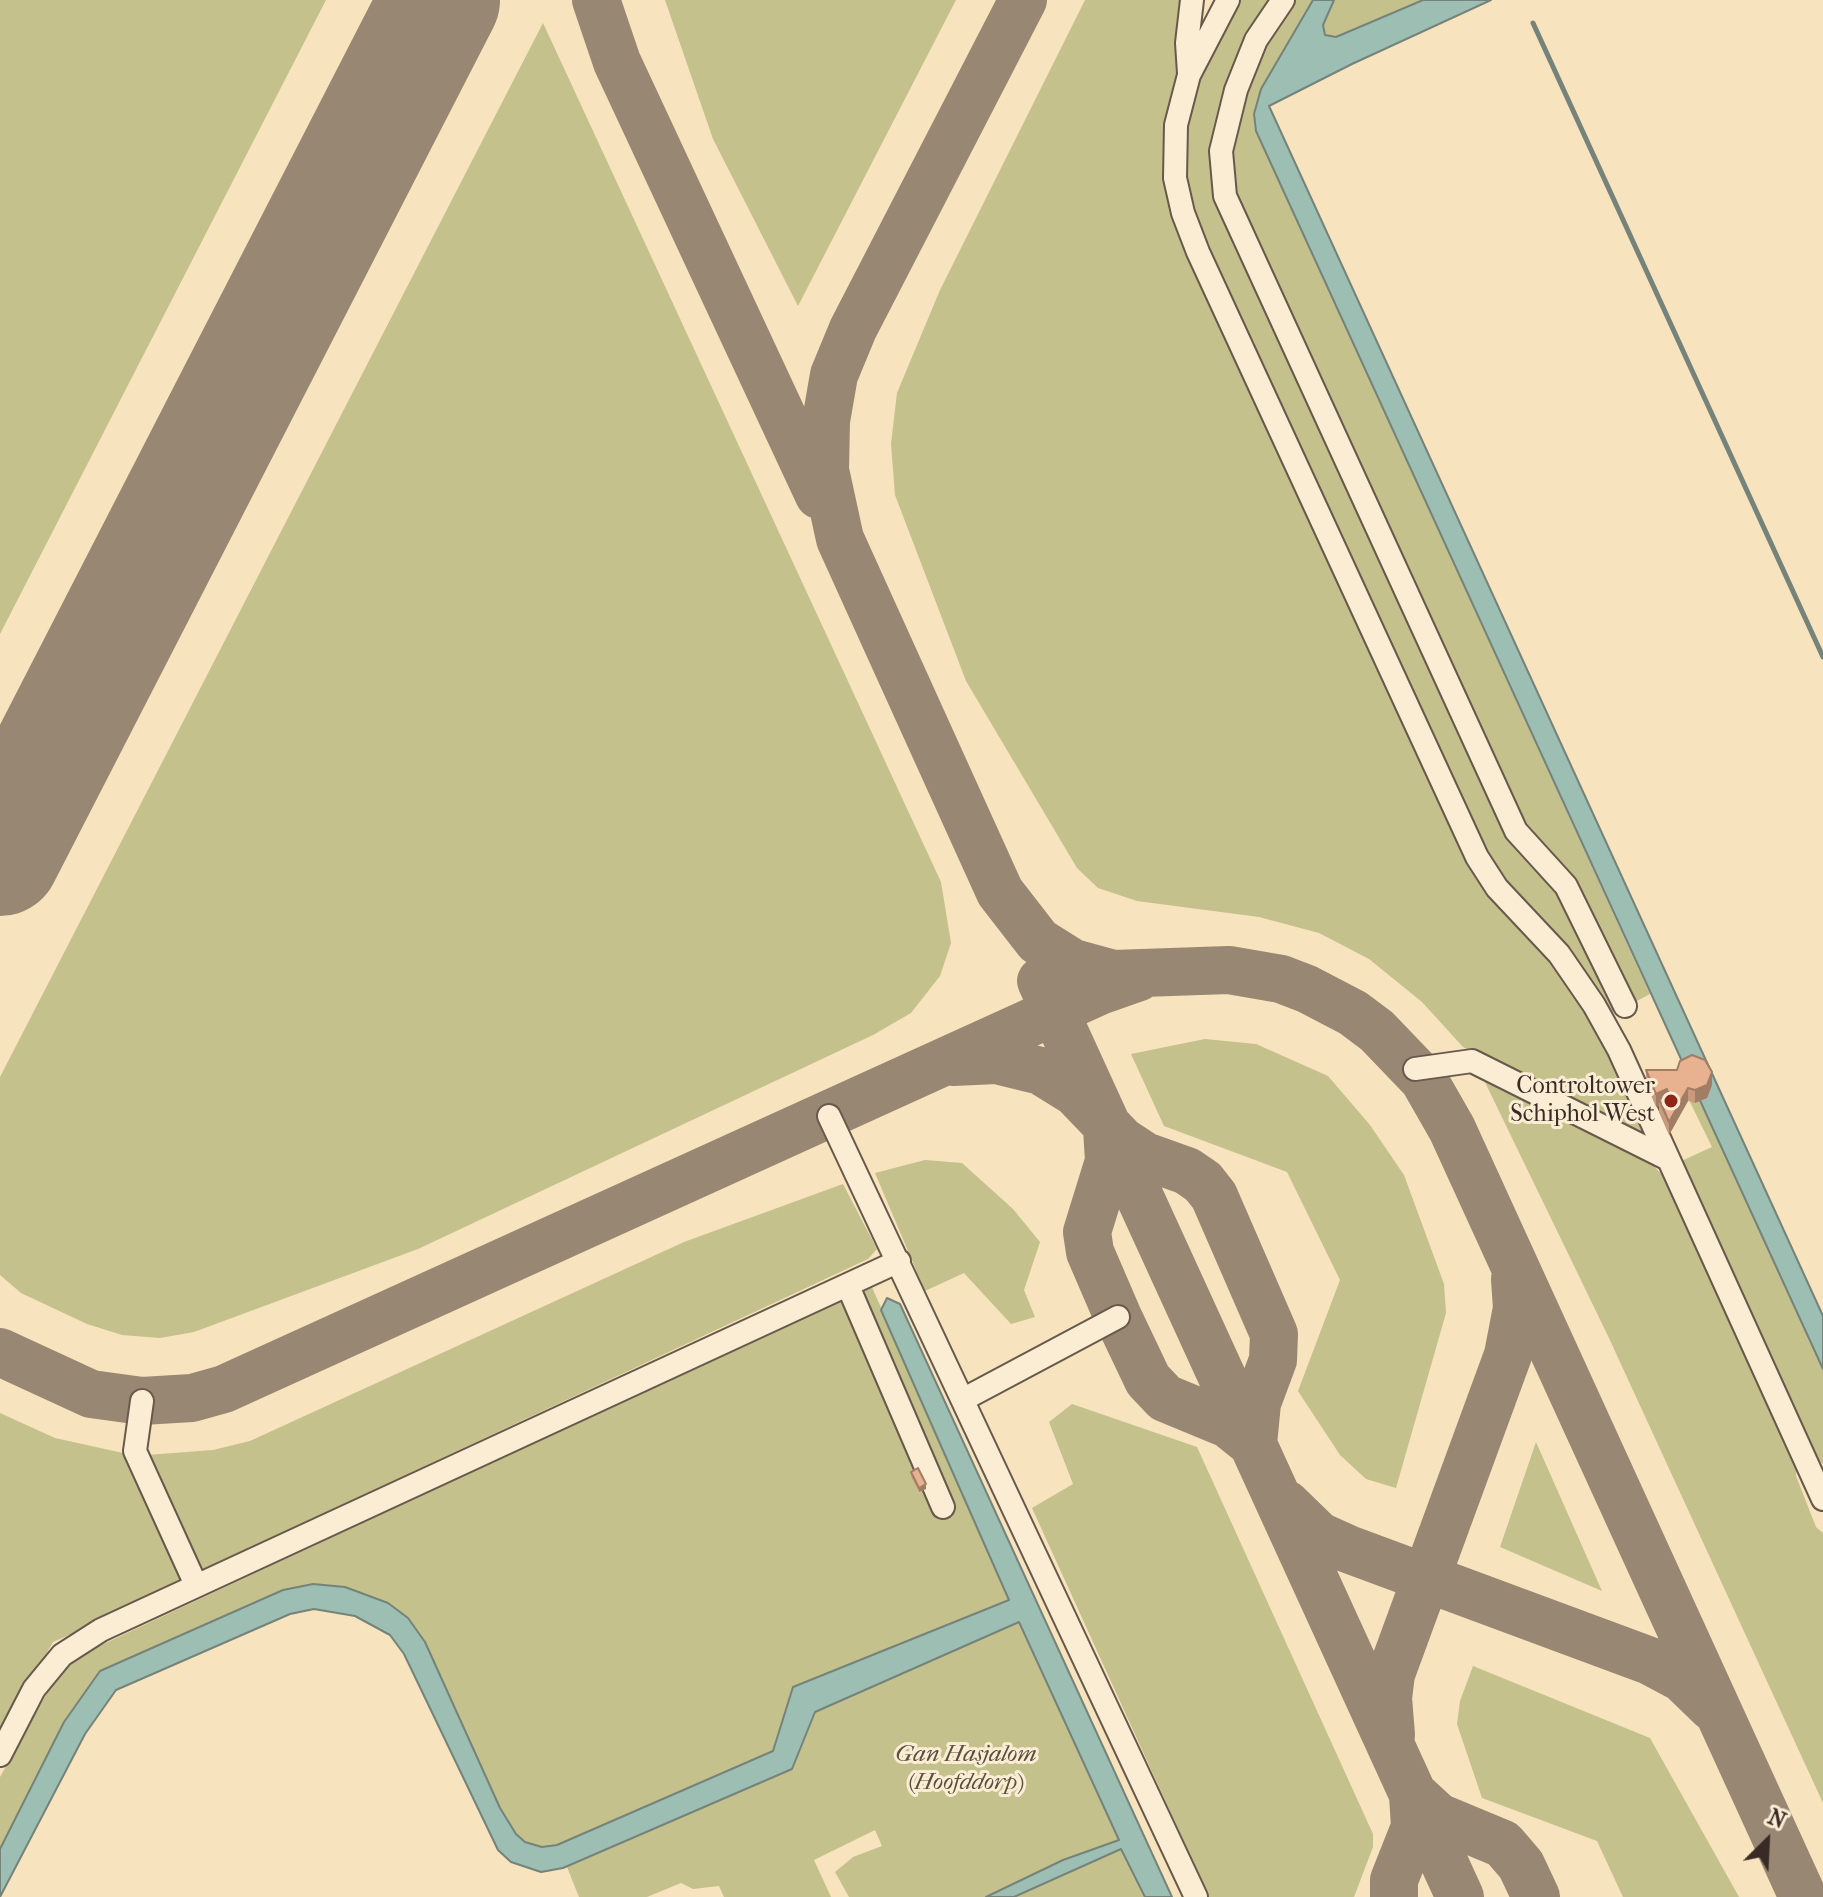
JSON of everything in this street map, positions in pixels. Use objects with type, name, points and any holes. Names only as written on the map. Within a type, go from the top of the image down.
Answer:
[{"type":"lane","points":[[1189,75],[1187,43],[1192,0]]},
{"type":"lane","points":[[1228,0],[1189,75],[1173,150],[1183,213],[1198,252],[1477,857],[1497,888],[1559,954],[1594,1005],[1619,1050],[1823,1499]]},
{"type":"lane","points":[[1283,0],[1256,40],[1236,90],[1221,151],[1225,196],[1516,831],[1566,886],[1625,1006]]},
{"type":"lane","points":[[1415,1069],[1472,1061],[1666,1158]]},
{"type":"lane","points":[[829,1116],[1196,1897]]},
{"type":"lane","points":[[0,1755],[34,1689],[62,1655],[101,1630],[899,1261]]},
{"type":"lane","points":[[848,1286],[943,1507]]},
{"type":"lane","points":[[964,1399],[1118,1317]]},
{"type":"lane","points":[[142,1401],[135,1451],[196,1585]]},
{"type":"green space","points":[[0,0],[326,0],[0,634]]},
{"type":"green space","points":[[665,0],[956,0],[798,306],[713,139]]},
{"type":"green space","points":[[1085,0],[1185,0],[1180,65],[1167,113],[1165,157],[1469,856],[1587,1007],[1652,1141],[1463,1047],[1422,1002],[1369,959],[1319,933],[1259,917],[1137,901],[1098,888],[1077,868],[966,681],[895,495],[891,444],[897,393],[940,290]]},
{"type":"green space","points":[[1237,0],[1276,0],[1212,167],[1218,203],[1441,686],[1554,880],[1622,1008],[1608,1014],[1492,869],[1191,212],[1181,152],[1189,106],[1206,60]]},
{"type":"green space","points":[[1290,0],[1313,0],[1261,89],[1254,114],[1256,131],[1650,994],[1631,1004],[1522,824],[1234,190],[1231,141],[1260,43]]},
{"type":"green space","points":[[1334,0],[1423,0],[1336,37],[1325,35],[1323,25]]},
{"type":"green space","points":[[543,23],[941,882],[951,943],[940,976],[911,1013],[873,1035],[418,1249],[194,1332],[160,1338],[122,1335],[87,1324],[21,1293],[0,1275],[0,1077]]},
{"type":"green space","points":[[1205,1039],[1256,1044],[1328,1076],[1370,1125],[1404,1175],[1444,1284],[1446,1313],[1396,1488],[1366,1479],[1340,1455],[1298,1391],[1340,1280],[1287,1172],[1164,1126],[1131,1054]]},
{"type":"green space","points":[[1482,1076],[1648,1160],[1669,1182],[1797,1460],[1796,1476],[1816,1527],[1823,1533],[1823,1803],[1608,1336]]},
{"type":"green space","points":[[1700,1101],[1823,1369],[1823,1464],[1808,1451],[1677,1163],[1712,1147],[1690,1102]]},
{"type":"green space","points":[[925,1160],[962,1163],[1013,1209],[1040,1242],[1024,1290],[1035,1317],[1011,1324],[964,1273],[925,1291],[875,1173]]},
{"type":"green space","points":[[843,1184],[877,1249],[868,1259],[200,1571],[147,1455],[213,1450],[250,1441],[684,1242]]},
{"type":"green space","points":[[871,1285],[1010,1600],[794,1687],[773,1751],[556,1845],[542,1847],[516,1834],[500,1808],[425,1642],[388,1603],[345,1587],[100,1671],[64,1722],[0,1849],[0,1777],[56,1677],[80,1655]]},
{"type":"green space","points":[[1072,1404],[1197,1447],[1373,1834],[1373,1847],[1354,1897],[1209,1897],[1032,1508],[1073,1484],[1049,1422]]},
{"type":"green space","points":[[0,1413],[55,1438],[132,1455],[184,1585],[53,1642],[0,1733]]},
{"type":"green space","points":[[1536,1442],[1602,1591],[1500,1547]]},
{"type":"green space","name":"Gan Hasjalom (Hoofddorp)","points":[[1019,1622],[1119,1841],[1063,1860],[986,1897],[849,1897],[835,1872],[853,1857],[882,1846],[875,1830],[814,1860],[831,1897],[724,1897],[719,1886],[693,1889],[681,1883],[647,1897],[579,1897],[567,1867],[792,1769],[814,1712]]},
{"type":"green space","points":[[1473,1666],[1650,1738],[1739,1897],[1623,1897],[1597,1841],[1482,1798],[1457,1724],[1460,1701]]},
{"type":"green space","points":[[1122,1848],[1145,1897],[1014,1897]]},
{"type":"water","points":[[1313,0],[1334,0],[1323,25],[1325,35],[1336,37],[1423,0],[1491,0],[1269,106],[1823,1316],[1823,1369],[1256,131],[1254,114],[1261,89]]},
{"type":"water","points":[[887,1298],[900,1304],[1172,1897],[1145,1897],[1121,1849],[1014,1897],[986,1897],[1063,1860],[1119,1840],[1019,1622],[815,1712],[792,1769],[563,1868],[541,1872],[511,1862],[498,1850],[404,1654],[390,1635],[355,1616],[314,1609],[290,1614],[116,1690],[85,1734],[0,1897],[0,1849],[64,1722],[100,1671],[283,1590],[313,1584],[345,1587],[388,1603],[408,1618],[425,1642],[500,1808],[516,1834],[525,1842],[542,1847],[557,1845],[773,1751],[793,1687],[1009,1600],[881,1310]]},
{"type":"building","points":[[1692,1055],[1705,1060],[1712,1072],[1707,1085],[1695,1090],[1688,1088],[1669,1122],[1659,1099],[1669,1094],[1667,1089],[1656,1094],[1646,1070],[1677,1070],[1680,1061]]},
{"type":"building","points":[[918,1468],[926,1484],[919,1488],[911,1472]]},
{"type":"waterway","points":[[1533,23],[1823,657]]},
{"type":"taxiway","points":[[596,0],[617,62],[819,495]]},
{"type":"taxiway","points":[[1023,0],[853,329],[834,375],[826,421],[825,470],[840,539],[1000,892],[1038,941],[1073,963],[1113,974],[1229,970],[1281,979],[1353,1013],[1377,1031],[1424,1080],[1452,1129],[1803,1897]]},
{"type":"taxiway","points":[[0,1352],[91,1394],[142,1401],[192,1398],[224,1389],[1102,990],[1139,977]]},
{"type":"taxiway","points":[[1041,981],[1460,1897]]},
{"type":"taxiway","points":[[953,1062],[996,1060],[1041,1071],[1075,1092],[1122,1141],[1145,1156],[1187,1171],[1203,1182],[1214,1196],[1274,1334],[1273,1360],[1257,1403],[1253,1444]]},
{"type":"taxiway","points":[[1107,1128],[1109,1161],[1087,1232],[1090,1252],[1118,1317],[1148,1380],[1165,1398],[1228,1424],[1253,1444]]},
{"type":"taxiway","points":[[1391,1735],[1388,1698],[1391,1674],[1508,1355],[1517,1308],[1515,1279]]},
{"type":"taxiway","points":[[1286,1504],[1319,1536],[1348,1549],[1650,1661],[1682,1678],[1712,1707]]},
{"type":"taxiway","points":[[1413,1794],[1438,1817],[1503,1844],[1521,1865],[1536,1897]]},
{"type":"taxiway","points":[[1394,1897],[1394,1880],[1415,1827],[1413,1795]]},
{"type":"runway","points":[[0,856],[440,0]]},
{"type":"place","name":"Controltower Schiphol West","points":[[1671,1101]]}]
